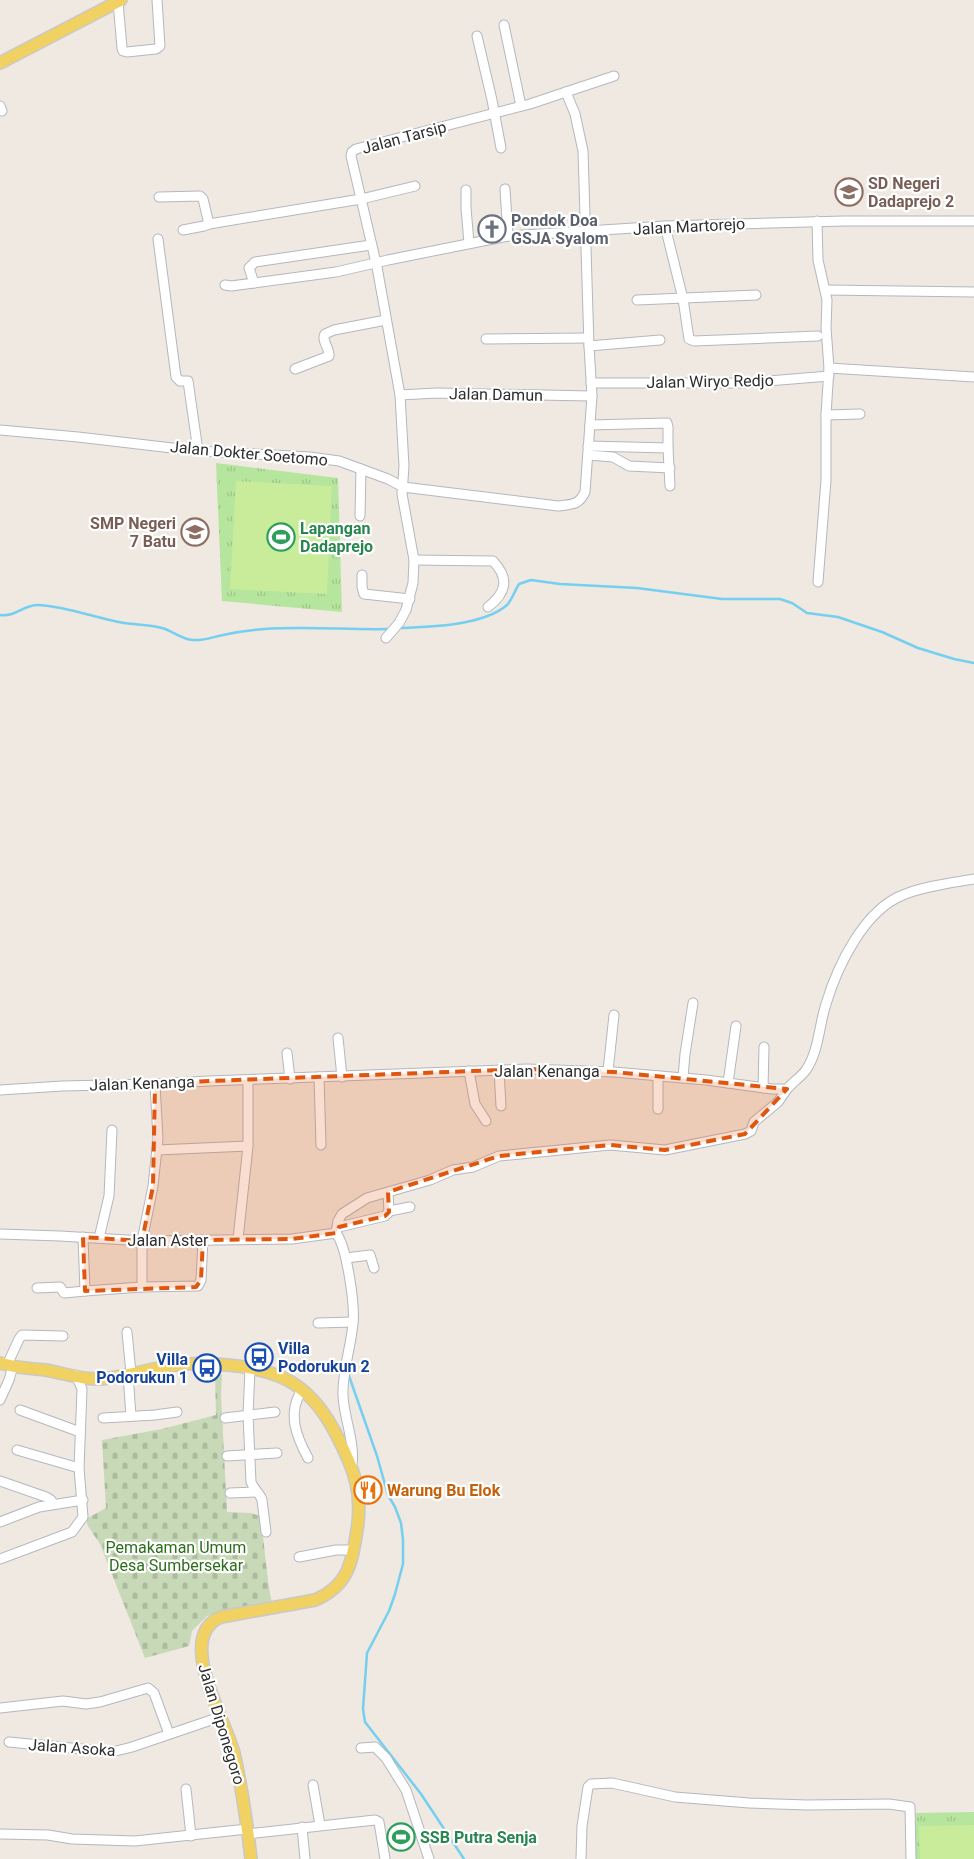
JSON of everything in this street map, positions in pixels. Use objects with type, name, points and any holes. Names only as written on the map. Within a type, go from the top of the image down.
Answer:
[{"type":"main road","points":[[0,63],[119,1]]},
{"type":"main road","name":"Jalan Diponegoro","points":[[7,1365],[95,1379],[175,1365],[204,1364],[250,1368],[287,1380],[302,1390],[330,1422],[352,1465],[358,1487],[358,1523],[354,1550],[346,1574],[338,1586],[325,1595],[304,1602],[230,1614],[215,1619],[205,1631],[201,1654],[210,1690],[233,1750],[242,1790],[251,1859]]},
{"type":"street","points":[[119,1],[122,48],[123,51],[127,52],[156,49],[160,46],[157,0]]},
{"type":"street","points":[[504,25],[521,106]]},
{"type":"street","points":[[477,36],[501,148]]},
{"type":"street","name":"Jalan Tarsip","points":[[389,635],[399,623],[410,599],[414,560],[404,510],[404,466],[400,395],[376,263],[351,156],[352,152],[356,149],[521,106],[614,76]]},
{"type":"street","points":[[566,92],[575,114],[583,152],[588,342],[592,396],[588,450]]},
{"type":"street","points":[[184,230],[209,224],[361,199],[415,186]]},
{"type":"street","points":[[505,189],[508,236]]},
{"type":"street","points":[[466,190],[469,243]]},
{"type":"street","points":[[159,197],[200,196],[203,199],[209,224]]},
{"type":"street","name":"Jalan Martorejo","points":[[225,285],[336,272],[508,236],[665,226],[817,222],[974,221]]},
{"type":"street","points":[[817,222],[818,260],[826,290],[829,372],[826,415],[826,480],[818,582]]},
{"type":"street","points":[[665,226],[683,299],[688,337],[692,341],[818,336]]},
{"type":"street","points":[[158,239],[176,377],[180,381],[188,381],[198,450]]},
{"type":"street","points":[[254,283],[249,268],[255,262],[371,245]]},
{"type":"street","points":[[826,290],[974,292]]},
{"type":"street","points":[[637,300],[756,295]]},
{"type":"street","points":[[295,369],[329,356],[324,339],[325,334],[334,330],[386,320]]},
{"type":"street","points":[[486,339],[588,342],[660,340]]},
{"type":"street","name":"Jalan Wiryo Redjo","points":[[591,383],[744,383],[829,372],[974,377]]},
{"type":"street","name":"Jalan Damun","points":[[400,395],[436,393],[592,396]]},
{"type":"street","points":[[826,415],[860,414]]},
{"type":"street","points":[[590,425],[664,422],[668,424],[670,486]]},
{"type":"street","name":"Jalan Dokter Soetomo","points":[[0,430],[198,450],[339,460],[403,487],[558,506],[574,504],[581,500],[585,492],[588,450]]},
{"type":"street","points":[[588,450],[668,448]]},
{"type":"street","points":[[588,450],[613,457],[629,466],[670,468]]},
{"type":"street","points":[[360,516],[361,470]]},
{"type":"street","points":[[414,560],[493,561],[502,574],[504,588],[500,598],[488,607]]},
{"type":"street","points":[[362,575],[364,594],[368,596],[410,599]]},
{"type":"street","points":[[352,1465],[351,1445],[345,1415],[343,1383],[353,1322],[346,1258],[337,1230],[340,1217],[345,1211],[367,1198],[425,1182],[452,1170],[473,1167],[499,1156],[610,1145],[665,1150],[745,1134],[751,1131],[754,1122],[778,1102],[787,1089],[803,1074],[813,1057],[826,1005],[849,949],[877,913],[903,895],[974,879]]},
{"type":"street","points":[[683,1078],[693,1003]]},
{"type":"street","points":[[608,1071],[614,1015]]},
{"type":"street","points":[[728,1083],[736,1026]]},
{"type":"street","points":[[338,1038],[342,1077]]},
{"type":"street","points":[[763,1088],[764,1047]]},
{"type":"street","points":[[287,1053],[290,1079]]},
{"type":"street","name":"Jalan Kenanga","points":[[0,1090],[62,1086],[527,1069],[608,1071],[787,1089]]},
{"type":"street","points":[[499,1070],[501,1106]]},
{"type":"street","points":[[469,1071],[475,1104],[486,1122]]},
{"type":"street","points":[[658,1076],[658,1109]]},
{"type":"street","points":[[318,1078],[321,1145]]},
{"type":"street","points":[[238,1239],[248,1146],[248,1080]]},
{"type":"street","points":[[142,1287],[142,1241],[153,1186],[158,1139],[155,1084]]},
{"type":"street","points":[[99,1238],[109,1196],[112,1130]]},
{"type":"street","points":[[157,1150],[248,1146]]},
{"type":"street","points":[[388,1192],[389,1211]]},
{"type":"street","name":"Jalan Aster","points":[[0,1234],[142,1241],[292,1239],[337,1230],[380,1218],[389,1211],[410,1207]]},
{"type":"street","points":[[83,1237],[85,1291]]},
{"type":"street","points":[[37,1288],[60,1286],[64,1293],[142,1287],[198,1286],[201,1280],[203,1240]]},
{"type":"street","points":[[346,1258],[370,1255],[374,1268]]},
{"type":"street","points":[[318,1323],[353,1322]]},
{"type":"street","points":[[127,1332],[131,1416]]},
{"type":"street","points":[[0,1400],[9,1380],[7,1365],[22,1335],[62,1336]]},
{"type":"street","points":[[250,1368],[248,1415],[251,1482],[262,1500],[266,1532]]},
{"type":"street","points":[[0,1558],[72,1532],[84,1517],[79,1468],[82,1389],[76,1375]]},
{"type":"street","points":[[82,1389],[95,1379]]},
{"type":"street","points":[[302,1390],[295,1403],[294,1422],[299,1441],[308,1458]]},
{"type":"street","points":[[20,1410],[80,1432]]},
{"type":"street","points":[[103,1418],[163,1415],[177,1412]]},
{"type":"street","points":[[225,1418],[275,1412]]},
{"type":"street","points":[[17,1450],[79,1468]]},
{"type":"street","points":[[227,1456],[277,1453]]},
{"type":"street","points":[[0,1480],[46,1497],[53,1504]]},
{"type":"street","points":[[230,1493],[256,1492]]},
{"type":"street","points":[[0,1522],[25,1511],[53,1504],[83,1500]]},
{"type":"street","points":[[299,1557],[336,1550],[354,1550]]},
{"type":"street","points":[[0,1708],[63,1701],[86,1704],[100,1702],[148,1688],[154,1693],[169,1734]]},
{"type":"street","name":"Jalan Asoka","points":[[8,1742],[112,1752],[132,1748],[220,1717]]},
{"type":"street","points":[[360,1748],[375,1746],[386,1758],[406,1790],[429,1859]]},
{"type":"street","points":[[581,1859],[582,1826],[588,1788],[591,1784],[612,1783],[704,1800],[800,1805],[889,1804],[910,1807],[911,1859]]},
{"type":"street","points":[[313,1784],[320,1826]]},
{"type":"street","points":[[186,1789],[192,1836]]},
{"type":"street","points":[[0,1834],[48,1835],[108,1842],[135,1842],[375,1820],[379,1822],[385,1859]]},
{"type":"street","points":[[302,1827],[305,1859]]},
{"type":"highlighted area","points":[[527,1069],[614,1072],[787,1089],[745,1134],[665,1150],[610,1145],[499,1156],[388,1192],[389,1212],[385,1216],[339,1227],[336,1233],[292,1239],[203,1240],[201,1280],[196,1287],[85,1291],[83,1237],[142,1241],[153,1186],[155,1084]]},
{"type":"green space","name":"Lapangan Dadaprejo","points":[[216,463],[338,478],[342,612],[222,601]]},
{"type":"green space","name":"Lapangan Dadaprejo","points":[[236,481],[332,486],[327,594],[230,589]]},
{"type":"green space","name":"Pemakaman Umum Desa Sumbersekar","points":[[215,1375],[222,1375],[221,1395],[227,1512],[251,1513],[260,1516],[272,1604],[207,1616],[192,1631],[189,1646],[145,1658],[100,1544],[88,1526],[86,1519],[106,1508],[102,1440],[162,1429],[216,1415]]},
{"type":"green space","points":[[974,1812],[974,1859],[916,1859],[916,1813]]},
{"type":"green space","points":[[974,1825],[974,1859],[920,1859],[919,1826]]},
{"type":"green space","name":"SSB Putra Senja","points":[[411,1829],[414,1841],[390,1848],[388,1833]]},
{"type":"waterway","points":[[397,628],[455,624],[484,617],[497,612],[507,605],[519,584],[531,580],[560,584],[637,588],[722,599],[780,599],[792,603],[807,613],[838,617],[882,632],[918,648],[974,663]]},
{"type":"waterway","points":[[0,615],[11,614],[34,605],[50,606],[124,623],[166,629],[185,638],[197,640],[264,629],[389,629]]},
{"type":"waterway","points":[[348,1373],[377,1456],[388,1495],[401,1523],[403,1540],[403,1564],[395,1594],[389,1611],[367,1653],[363,1709],[365,1722],[421,1794],[464,1859]]},
{"type":"place","name":"SD Negeri Dadaprejo 2","points":[[849,192]]},
{"type":"place","name":"Pondok Doa GSJA Syalom","points":[[492,229]]},
{"type":"place","name":"SMP Negeri 7 Batu","points":[[195,532]]},
{"type":"place","name":"Lapangan Dadaprejo","points":[[281,537]]},
{"type":"place","name":"Villa Podorukun 2","points":[[259,1357]]},
{"type":"place","name":"Villa Podorukun 1","points":[[207,1368]]},
{"type":"place","name":"Warung Bu Elok","points":[[368,1490]]},
{"type":"place","name":"SSB Putra Senja","points":[[401,1837]]}]
